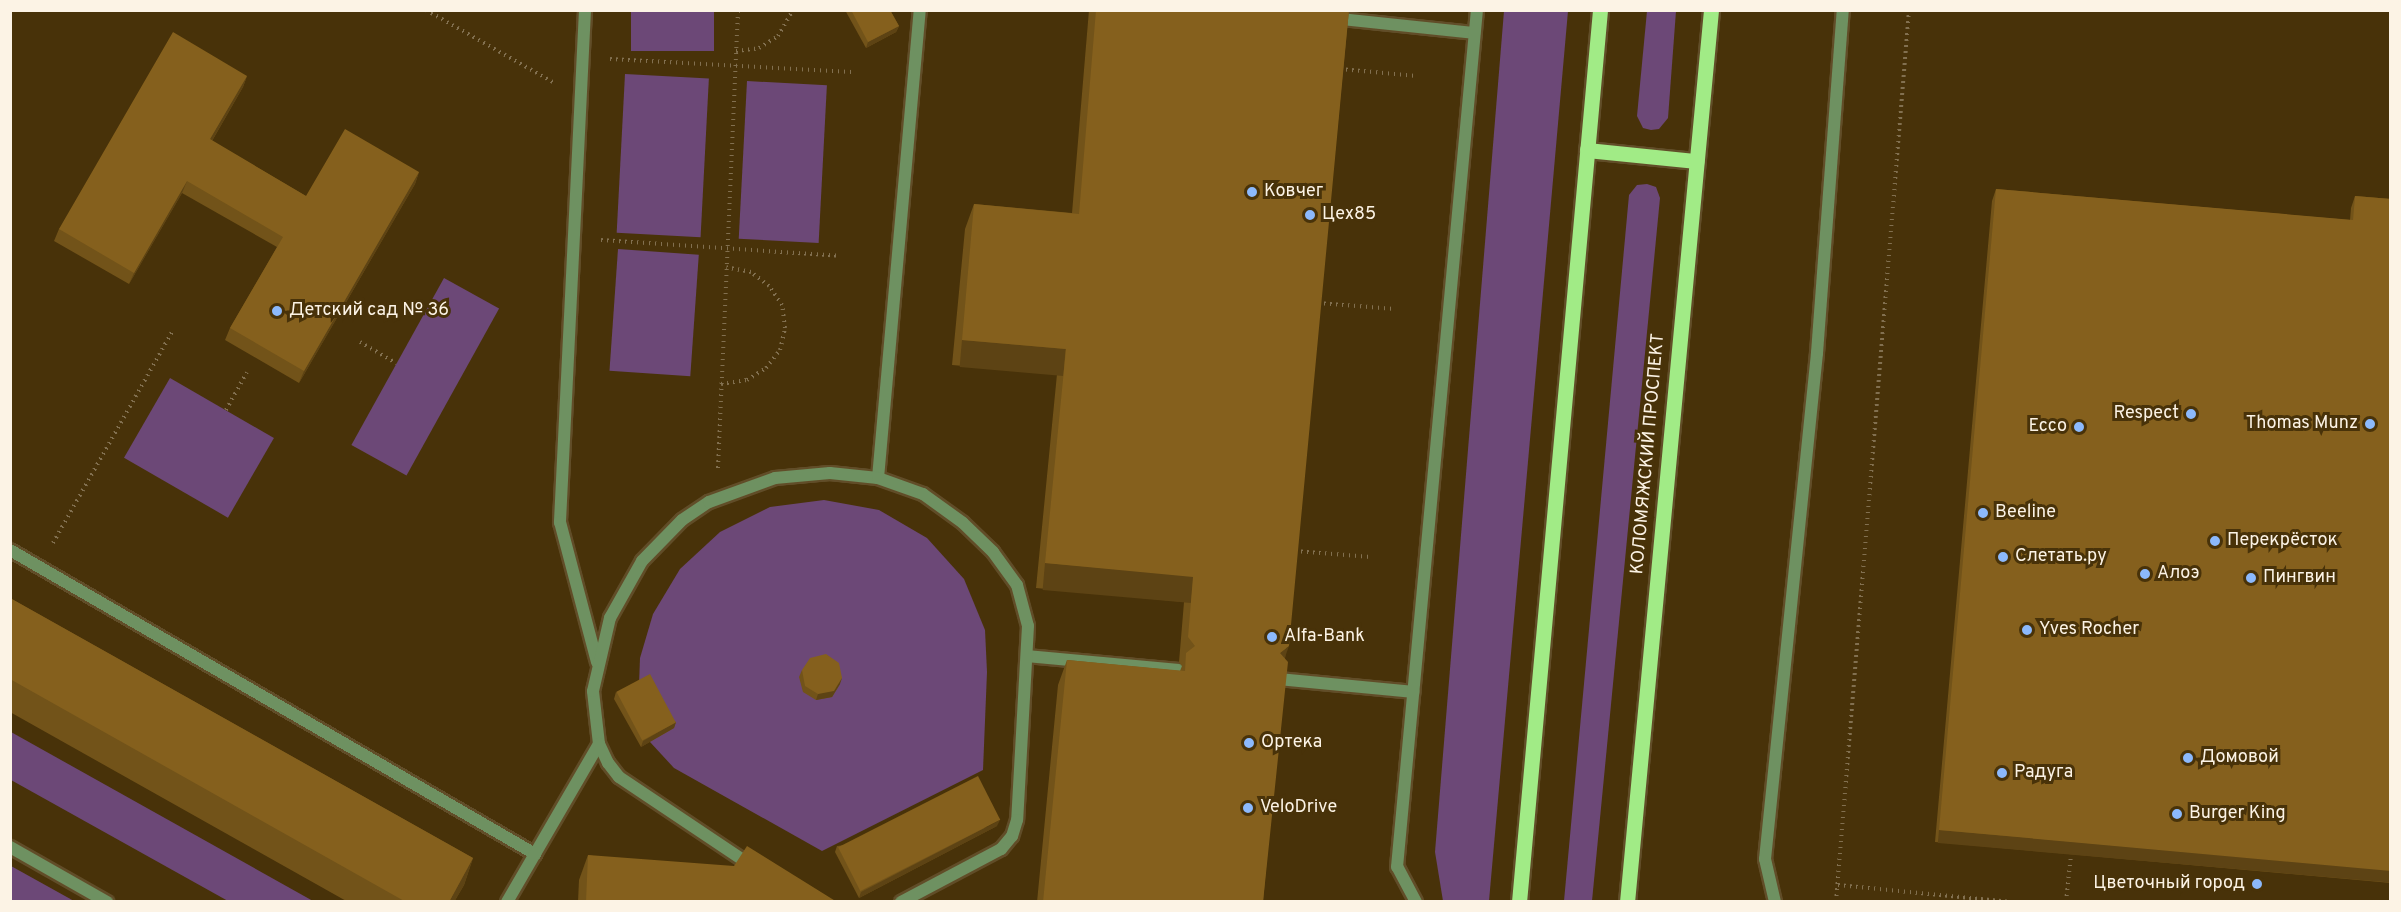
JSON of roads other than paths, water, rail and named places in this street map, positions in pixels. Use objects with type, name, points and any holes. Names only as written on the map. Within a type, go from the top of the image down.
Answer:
[{"type":"main road","points":[[1519,902],[1600,10]]},
{"type":"main road","name":"КОЛОМЯЖСКИЙ ПРОСПЕКТ","points":[[1627,902],[1711,10]]},
{"type":"main road","points":[[1587,150],[1696,161]]},
{"type":"street","points":[[585,10],[560,522],[598,663]]},
{"type":"street","points":[[878,478],[920,10]]},
{"type":"street","points":[[1416,902],[1397,867],[1477,10]]},
{"type":"street","points":[[1774,902],[1765,859],[1817,353],[1843,10]]},
{"type":"street","points":[[1341,19],[1474,33]]},
{"type":"street","points":[[767,875],[619,777],[599,744],[593,691],[609,618],[642,561],[682,520],[717,499],[742,487],[801,474],[878,478],[923,494],[963,523],[993,552],[1017,585],[1028,626],[1017,820],[1012,836],[1001,849],[901,902]]},
{"type":"street","points":[[10,550],[535,854]]},
{"type":"street","points":[[1027,656],[1178,670]]},
{"type":"street","points":[[1279,679],[1413,692]]},
{"type":"street","points":[[507,902],[599,744]]},
{"type":"street","points":[[10,847],[107,902]]},
{"type":"street","points":[[1628,882],[1633,902]]},
{"type":"place","name":"Ковчег","points":[[1252,192]]},
{"type":"place","name":"Цех85","points":[[1310,215]]},
{"type":"place","name":"Детский сад № 36","points":[[277,311]]},
{"type":"place","name":"Respect","points":[[2191,414]]},
{"type":"place","name":"Thomas Munz","points":[[2370,424]]},
{"type":"place","name":"Ecco","points":[[2079,427]]},
{"type":"place","name":"Beeline","points":[[1983,513]]},
{"type":"place","name":"Перекрёсток","points":[[2215,541]]},
{"type":"place","name":"Слетать.ру","points":[[2003,557]]},
{"type":"place","name":"Алоэ","points":[[2145,574]]},
{"type":"place","name":"Пингвин","points":[[2251,578]]},
{"type":"place","name":"Yves Rocher","points":[[2027,630]]},
{"type":"place","name":"Alfa-Bank","points":[[1272,637]]},
{"type":"place","name":"Ортека","points":[[1249,743]]},
{"type":"place","name":"Домовой","points":[[2188,758]]},
{"type":"place","name":"Радуга","points":[[2002,773]]},
{"type":"place","name":"VeloDrive","points":[[1248,808]]},
{"type":"place","name":"Burger King","points":[[2177,814]]},
{"type":"place","name":"Цветочный город","points":[[2257,884]]}]
